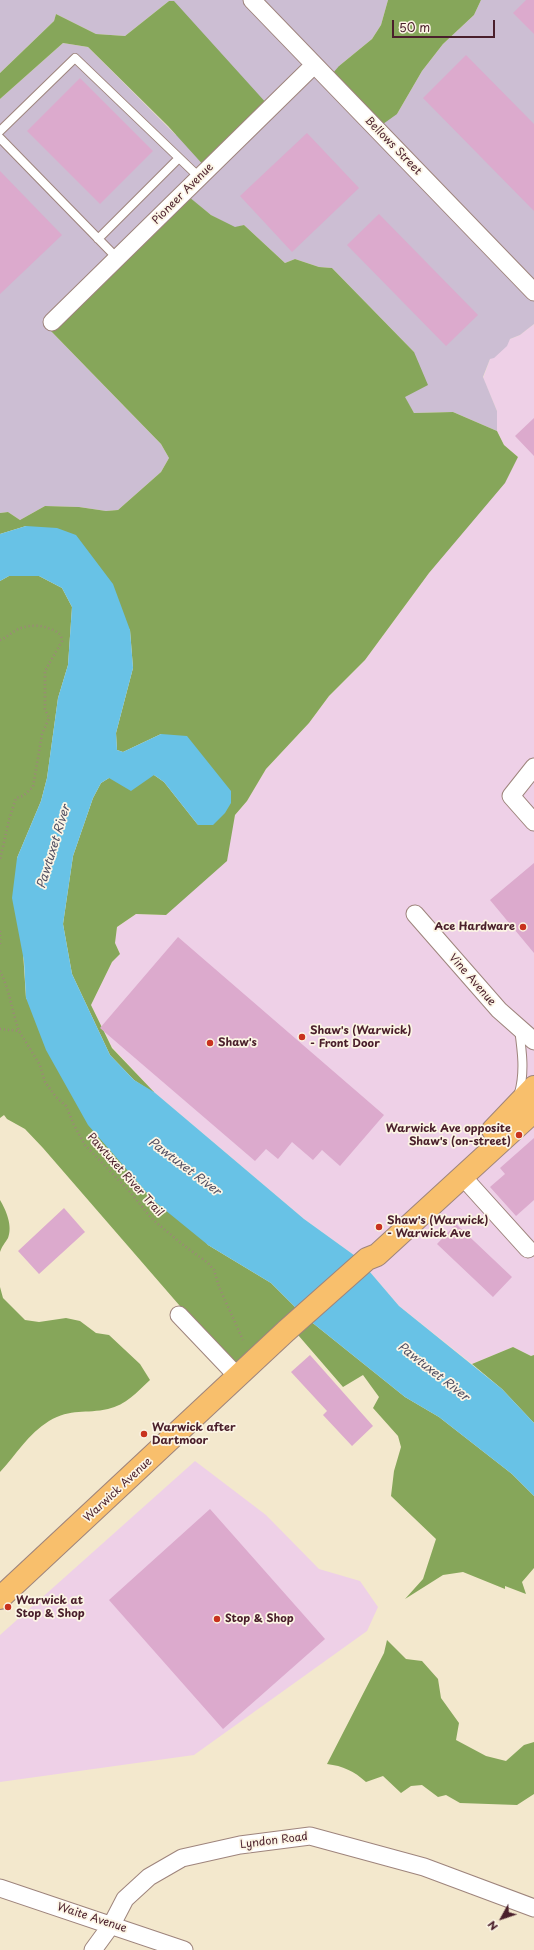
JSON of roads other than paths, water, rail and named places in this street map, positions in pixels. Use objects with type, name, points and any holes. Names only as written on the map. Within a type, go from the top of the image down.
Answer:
[{"type":"main road","points":[[365,1261],[377,1255],[463,1177],[524,1109],[534,1088]]},
{"type":"main road","points":[[365,1261],[370,1249],[524,1109]]},
{"type":"main road","name":"Warwick Avenue","points":[[0,1598],[293,1325],[365,1261]]},
{"type":"street","name":"Bellows Street","points":[[252,0],[534,292]]},
{"type":"street","name":"Pioneer Avenue","points":[[52,322],[314,65]]},
{"type":"street","points":[[534,767],[511,796],[534,822]]},
{"type":"street","name":"Vine Avenue","points":[[415,914],[499,1010],[526,1031],[534,1041]]},
{"type":"street","points":[[463,1177],[528,1249]]},
{"type":"street","points":[[179,1315],[238,1377]]},
{"type":"street","name":"Lyndon Road","points":[[93,1950],[112,1924],[125,1899],[149,1877],[182,1858],[240,1845],[310,1836],[424,1867],[534,1908]]},
{"type":"street","name":"Waite Avenue","points":[[0,1888],[112,1924],[184,1950]]},
{"type":"lane","points":[[0,131],[75,58],[199,177]]},
{"type":"lane","points":[[0,138],[117,258]]},
{"type":"lane","points":[[98,239],[179,158]]},
{"type":"lane","points":[[524,1109],[522,1058],[526,1031]]},
{"type":"water","name":"Pawtuxet River","points":[[26,526],[57,528],[76,535],[113,584],[130,630],[133,668],[116,733],[117,750],[123,752],[161,734],[187,736],[231,791],[231,803],[225,813],[213,825],[198,825],[164,782],[154,775],[131,791],[109,778],[101,783],[93,798],[73,856],[63,924],[72,974],[110,1055],[134,1080],[154,1092],[304,1219],[358,1258],[399,1306],[502,1389],[534,1423],[534,1496],[512,1474],[439,1417],[405,1397],[304,1316],[271,1283],[208,1245],[154,1201],[88,1125],[46,1050],[26,998],[24,961],[12,898],[17,858],[41,801],[47,778],[58,698],[68,665],[72,607],[62,588],[39,576],[9,576],[0,581],[0,534]]},
{"type":"place","name":"Ace Hardware","points":[[523,927]]},
{"type":"place","name":"Shaw's (Warwick) - Front Door","points":[[302,1037]]},
{"type":"place","name":"Shaw's","points":[[210,1043]]},
{"type":"place","name":"Warwick Ave opposite Shaw's (on-street)","points":[[519,1135]]},
{"type":"place","name":"Shaw's (Warwick) - Warwick Ave","points":[[379,1227]]},
{"type":"place","name":"Warwick after Dartmoor","points":[[144,1434]]},
{"type":"place","name":"Warwick at Stop & Shop","points":[[8,1607]]},
{"type":"place","name":"Stop & Shop","points":[[217,1619]]}]
